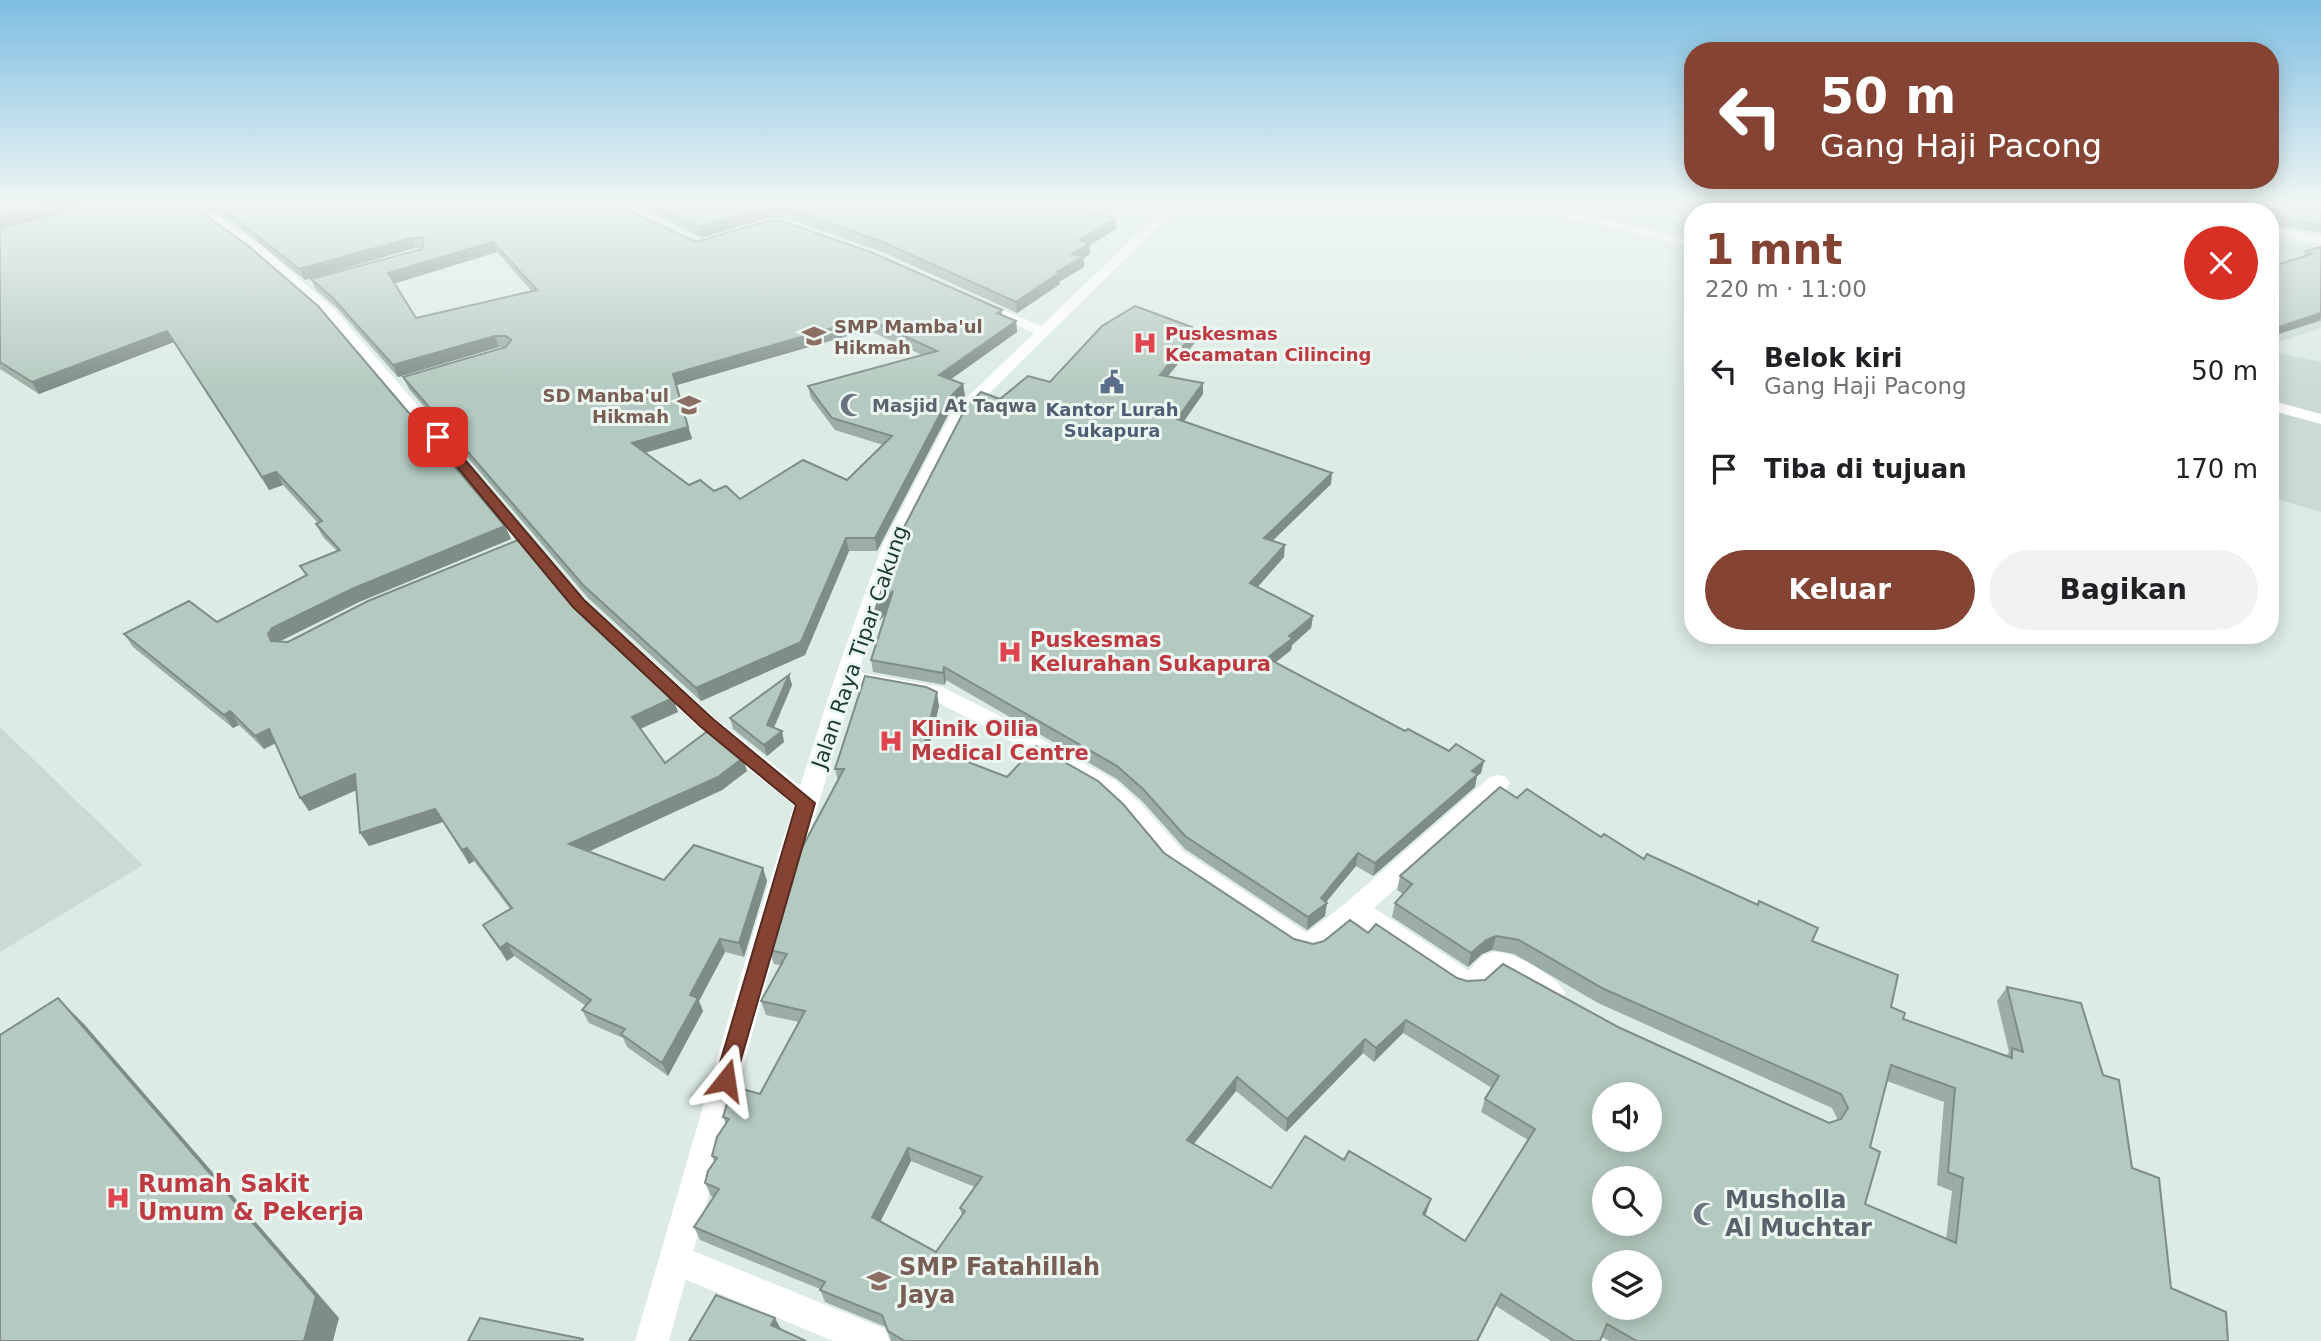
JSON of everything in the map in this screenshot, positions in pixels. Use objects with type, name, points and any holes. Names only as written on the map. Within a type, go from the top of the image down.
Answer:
[{"type":"street","points":[[277,267],[330,313],[400,384],[519,544],[707,723],[806,803]]},
{"type":"street","name":"Jalan Raya Tipar Cakung","points":[[652,1341],[769,924],[846,677],[891,546],[958,415],[1109,267]]},
{"type":"street","points":[[301,288],[319,282]]},
{"type":"street","points":[[965,298],[1042,331]]},
{"type":"street","points":[[2279,407],[2321,419]]},
{"type":"street","points":[[846,677],[944,696],[1108,788],[1133,810],[1174,858],[1279,930],[1303,943],[1312,944],[1356,909],[1498,783]]},
{"type":"street","points":[[1356,909],[1464,982],[1477,982],[1493,963],[1504,964],[1573,1006]]},
{"type":"street","points":[[676,1260],[873,1341]]},
{"type":"shaded area","points":[[2279,267],[2321,267],[2321,328],[2279,342]]},
{"type":"shaded area","points":[[2279,353],[2321,362],[2321,512],[2279,500]]},
{"type":"shaded area","points":[[0,727],[143,865],[0,952]]},
{"type":"building","points":[[0,267],[272,267],[318,306],[505,526],[352,589],[272,628],[268,634],[271,641],[288,642],[368,601],[518,540],[565,597],[673,698],[632,717],[665,763],[709,730],[743,758],[718,777],[569,844],[664,880],[694,845],[763,868],[739,943],[720,939],[690,995],[698,998],[662,1063],[621,1034],[625,1029],[582,1010],[591,1000],[507,943],[500,948],[483,925],[512,908],[467,848],[462,850],[435,809],[360,833],[355,774],[300,798],[269,729],[255,736],[230,711],[224,715],[124,634],[189,601],[217,622],[307,575],[300,566],[340,550],[316,524],[322,521],[276,472],[262,477],[167,331],[32,382],[0,362]]},
{"type":"building","points":[[357,267],[410,267],[388,273],[416,318],[537,290],[516,267],[904,267],[1002,310],[997,313],[1016,321],[939,375],[963,384],[948,399],[875,538],[846,538],[801,642],[696,688],[583,585],[403,377],[506,347],[511,340],[506,336],[495,336],[393,365],[332,297],[311,279]],"holes":[[[866,318],[937,351],[808,386],[832,418],[892,436],[847,480],[803,460],[740,499],[726,486],[714,491],[700,480],[689,485],[632,443],[688,427],[673,374]]]},
{"type":"building","points":[[937,267],[1066,267],[1016,302]]},
{"type":"building","points":[[2279,267],[2321,267],[2321,313],[2279,327]]},
{"type":"building","points":[[1135,306],[1197,329],[1160,375],[1203,383],[1177,419],[1332,473],[1264,538],[1285,545],[1250,583],[1313,616],[1289,636],[1293,638],[1267,658],[1405,731],[1408,729],[1449,751],[1456,744],[1484,761],[1472,771],[1478,774],[1375,863],[1358,853],[1321,898],[1327,903],[1308,917],[1185,836],[1143,789],[1117,766],[944,667],[943,673],[871,660],[893,591],[875,610],[900,535],[966,407],[981,392],[1000,399],[1028,376],[1050,382],[1102,326]]},
{"type":"building","points":[[789,675],[767,725],[782,731],[764,745],[730,718]]},
{"type":"building","points":[[865,676],[926,687],[937,692],[924,745],[1007,777],[1036,746],[1098,781],[1123,804],[1164,853],[1294,939],[1313,944],[1324,941],[1350,920],[1368,933],[1376,924],[1457,978],[1467,981],[1485,980],[1503,964],[1618,1027],[1829,1123],[1841,1119],[1848,1108],[1841,1094],[1604,989],[1519,940],[1496,936],[1486,940],[1471,953],[1395,903],[1412,884],[1400,876],[1500,787],[1517,798],[1527,789],[1601,837],[1604,834],[1644,859],[1647,854],[1758,905],[1759,901],[1818,928],[1812,941],[1898,975],[1891,1007],[1905,1013],[1903,1019],[2012,1058],[2012,1048],[2023,1052],[2007,987],[2081,1003],[2103,1075],[2119,1080],[2132,1168],[2159,1178],[2171,1288],[2226,1312],[2228,1341],[1637,1341],[1607,1324],[1600,1341],[1575,1341],[1501,1294],[1477,1341],[905,1341],[888,1331],[882,1315],[820,1290],[825,1282],[694,1227],[719,1189],[705,1183],[708,1171],[717,1158],[712,1156],[717,1137],[729,1119],[723,1117],[728,1100],[735,1087],[760,1094],[805,1011],[761,1001],[787,954],[769,950],[796,859],[844,769],[835,769]],"holes":[[[1406,1020],[1499,1076],[1485,1099],[1535,1129],[1465,1241],[1423,1214],[1431,1199],[1349,1151],[1344,1160],[1305,1136],[1271,1188],[1187,1140],[1237,1077],[1287,1119],[1365,1039],[1376,1048]],[[1891,1065],[1955,1088],[1948,1172],[1963,1178],[1956,1243],[1865,1204],[1880,1152],[1870,1147]],[[908,1148],[982,1177],[960,1208],[965,1211],[936,1252],[872,1217]]]},
{"type":"building","name":"Rumah Sakit Umum & Pekerja","points":[[58,998],[316,1296],[304,1341],[0,1341],[0,1035]]},
{"type":"building","points":[[716,1295],[775,1318],[771,1325],[806,1341],[689,1341]]},
{"type":"building","points":[[480,1318],[583,1339],[468,1341]]},
{"type":"place","name":"SMP Mamba'ul Hikmah","points":[[814,336]]},
{"type":"place","name":"Puskesmas Kecamatan Cilincing","points":[[1145,343]]},
{"type":"place","name":"Kantor Lurah Sukapura","points":[[1112,382]]},
{"type":"place","name":"SD Manba'ul Hikmah","points":[[689,405]]},
{"type":"place","name":"Masjid At Taqwa","points":[[852,405]]},
{"type":"place","name":"Puskesmas Kelurahan Sukapura","points":[[1010,652]]},
{"type":"place","name":"Klinik Oilia Medical Centre","points":[[891,741]]},
{"type":"place","name":"Rumah Sakit Umum & Pekerja","points":[[118,1198]]},
{"type":"place","name":"Musholla Al Muchtar","points":[[1705,1214]]},
{"type":"place","name":"SMP Fatahillah Jaya","points":[[879,1281]]},
{"type":"route","points":[[438,437],[579,604],[707,723],[806,803],[726,1080]]}]
